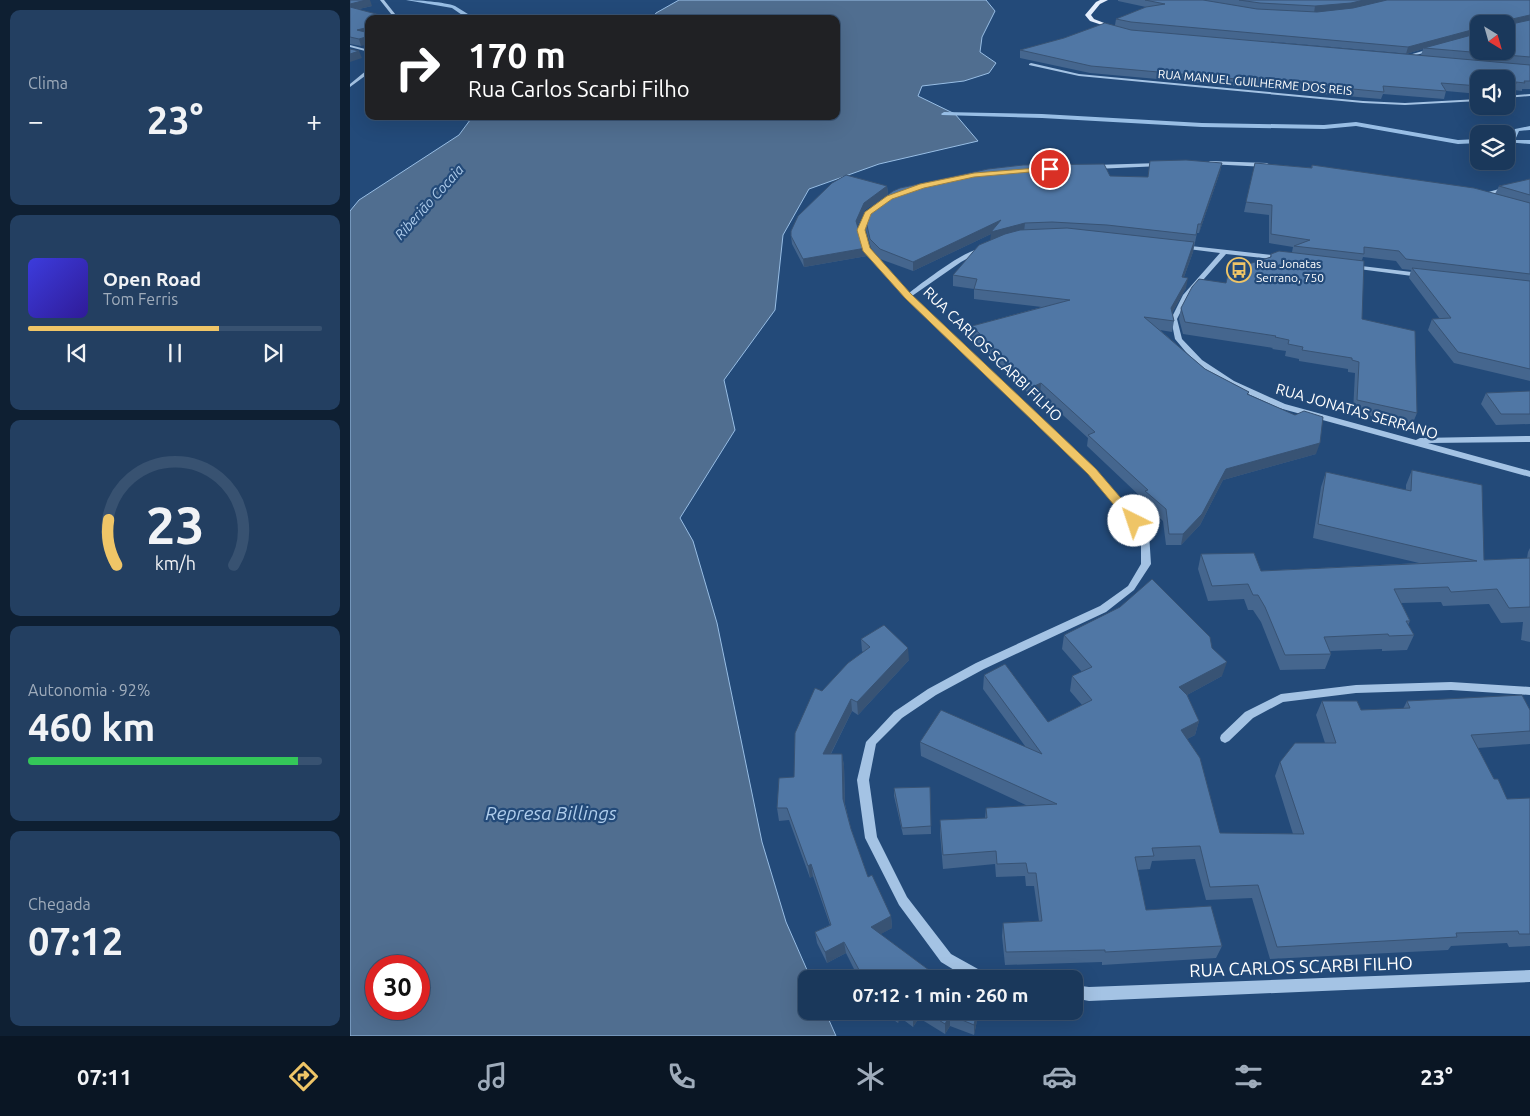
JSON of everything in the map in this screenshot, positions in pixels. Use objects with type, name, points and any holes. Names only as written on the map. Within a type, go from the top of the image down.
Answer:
[{"type":"main road","points":[[1105,0],[1098,3],[1088,14],[1092,20],[1126,32]]},
{"type":"main road","points":[[1395,57],[1424,59]]},
{"type":"street","points":[[382,0],[394,15]]},
{"type":"street","points":[[350,46],[365,51]]},
{"type":"street","points":[[1404,57],[1443,47]]},
{"type":"street","name":"RUA MANUEL GUILHERME DOS REIS","points":[[1030,64],[1079,75],[1363,102],[1405,104],[1470,100]]},
{"type":"street","points":[[350,86],[365,74]]},
{"type":"street","points":[[1515,97],[1530,95]]},
{"type":"street","points":[[1202,163],[1273,166]]},
{"type":"street","points":[[1088,167],[1164,165]]},
{"type":"street","points":[[1482,195],[1530,182]]},
{"type":"street","points":[[1472,193],[1498,200]]},
{"type":"street","name":"RUA CARLOS SCARBI FILHO","points":[[882,203],[868,213],[861,230],[866,249],[908,296],[1092,472],[1145,534],[1146,564],[1131,588],[1103,609],[980,666],[932,692],[898,715],[871,742],[863,780],[871,838],[903,901],[946,958],[967,970]]},
{"type":"street","points":[[908,296],[959,261],[988,246]]},
{"type":"street","points":[[1171,246],[1293,260]]},
{"type":"street","name":"RUA JONATAS SERRANO","points":[[1224,252],[1185,296],[1174,319],[1179,339],[1199,362],[1232,383],[1282,406],[1530,474]]},
{"type":"street","points":[[1349,266],[1425,276]]},
{"type":"street","points":[[1410,442],[1530,439]]},
{"type":"street","points":[[1225,738],[1248,716],[1281,698],[1356,690],[1451,686],[1530,691]]},
{"type":"street","name":"RUA CARLOS SCARBI FILHO","points":[[1083,993],[1530,976]]},
{"type":"water","points":[[679,0],[986,0],[995,11],[982,37],[980,52],[996,63],[989,73],[964,81],[922,86],[918,96],[955,114],[978,141],[879,164],[809,189],[783,235],[775,310],[724,380],[735,430],[680,518],[693,541],[717,623],[762,842],[786,922],[807,970],[798,970],[798,1020],[829,1020],[836,1036],[350,1036],[350,211],[359,200],[459,135],[470,120],[840,120],[840,15],[655,15]]},
{"type":"building","points":[[350,0],[366,0],[350,4]]},
{"type":"building","points":[[1145,0],[1203,0],[1257,9],[1317,12],[1353,8],[1387,0],[1530,0],[1530,15],[1515,18],[1515,15],[1470,15],[1470,30],[1408,47],[1131,22],[1116,19],[1146,7],[1165,4]]},
{"type":"building","points":[[1239,0],[1364,0],[1315,6]]},
{"type":"building","points":[[350,7],[380,15],[365,15],[365,28],[357,30],[365,32],[365,37],[359,39],[350,37]]},
{"type":"building","points":[[1530,20],[1530,57],[1515,56],[1515,23]]},
{"type":"building","points":[[1105,23],[1131,30],[1530,65],[1530,81],[1524,81],[1525,83],[1516,82],[1515,84],[1515,70],[1470,70],[1470,85],[1441,83],[1446,91],[1383,86],[1384,92],[1312,85],[1312,82],[1248,77],[1248,80],[1091,66],[1020,50],[1064,38]]},
{"type":"building","points":[[1470,35],[1470,52],[1424,48]]},
{"type":"building","points":[[350,49],[359,51],[350,54]]},
{"type":"building","points":[[1186,160],[1222,163],[1201,224],[1198,224],[1196,235],[1107,225],[1052,222],[1025,223],[991,232],[1001,220],[913,262],[880,249],[870,239],[866,221],[872,206],[900,188],[988,169],[1023,165],[1104,164],[1110,176],[1148,177],[1150,161]]},
{"type":"building","points":[[1255,163],[1312,168],[1312,165],[1474,188],[1530,203],[1530,274],[1406,259],[1399,251],[1364,247],[1364,254],[1294,246],[1310,240],[1271,234],[1272,205],[1246,202]]},
{"type":"building","points":[[846,175],[887,186],[864,203],[856,221],[862,242],[866,248],[803,259],[791,236],[791,231],[798,216],[832,183]]},
{"type":"building","points":[[1530,179],[1530,195],[1499,186]]},
{"type":"building","points":[[1067,228],[1194,242],[1182,277],[1188,278],[1171,308],[1174,321],[1144,317],[1205,369],[1249,392],[1247,394],[1295,415],[1304,411],[1323,417],[1320,443],[1226,469],[1202,514],[1183,534],[1169,534],[1166,509],[1088,435],[1095,432],[1041,383],[1032,387],[972,326],[1070,300],[974,289],[977,279],[953,275],[979,245],[1005,234],[1020,230]]},
{"type":"building","points":[[1279,251],[1364,261],[1362,319],[1415,331],[1417,413],[1357,400],[1359,362],[1352,360],[1352,358],[1302,350],[1303,347],[1288,344],[1289,340],[1276,336],[1185,322],[1181,308],[1192,287],[1199,279],[1226,283],[1228,274],[1236,268],[1271,257],[1271,254]]},
{"type":"building","points":[[1412,268],[1530,281],[1530,369],[1458,352],[1432,319],[1451,318]]},
{"type":"building","points":[[1530,391],[1530,414],[1501,414],[1486,393]]},
{"type":"building","points":[[1412,470],[1482,485],[1484,560],[1530,558],[1530,607],[1509,608],[1497,589],[1451,592],[1448,587],[1394,589],[1410,621],[1406,621],[1414,635],[1389,636],[1388,634],[1324,637],[1331,654],[1285,655],[1265,607],[1258,595],[1253,595],[1248,584],[1212,586],[1201,554],[1254,553],[1261,571],[1477,561],[1318,524],[1326,472],[1411,491]]},
{"type":"building","points":[[1152,579],[1210,637],[1212,648],[1227,662],[1179,687],[1187,695],[1199,721],[1181,730],[1200,758],[1220,833],[1304,834],[1280,762],[1295,743],[1336,743],[1322,701],[1357,701],[1361,710],[1410,708],[1407,701],[1522,695],[1530,710],[1530,731],[1471,735],[1494,779],[1498,779],[1507,799],[1530,798],[1530,934],[1519,934],[1518,931],[1456,933],[1457,937],[1277,947],[1258,885],[1210,887],[1200,846],[1152,848],[1154,856],[1135,857],[1146,910],[1211,906],[1222,946],[1105,952],[1105,950],[1006,952],[1003,923],[1042,921],[1036,873],[1028,873],[1026,863],[997,864],[996,851],[943,855],[940,820],[987,818],[986,808],[1057,804],[920,742],[941,710],[1042,754],[984,675],[1005,664],[1048,722],[1092,700],[1072,676],[1092,667],[1064,635],[1120,607]]},
{"type":"building","points":[[884,625],[908,648],[857,702],[851,699],[823,754],[842,754],[843,799],[851,829],[868,877],[872,875],[891,916],[871,927],[929,970],[859,970],[844,942],[825,952],[815,932],[831,925],[811,864],[808,866],[787,808],[777,808],[779,778],[794,777],[795,733],[815,688],[822,691],[848,663],[870,647],[861,639]]},
{"type":"building","points":[[930,787],[931,826],[902,828],[894,788]]},
{"type":"building","points":[[939,1020],[947,1020],[945,1024]]},
{"type":"building","points":[[962,1020],[975,1020],[974,1025]]},
{"type":"waterway","points":[[408,0],[453,7],[465,15]]},
{"type":"waterway","points":[[944,114],[1042,116],[1202,125],[1324,127],[1356,124],[1458,142],[1470,141]]},
{"type":"waterway","points":[[1515,134],[1517,130],[1530,128]]},
{"type":"waterway","points":[[1515,141],[1530,142]]},
{"type":"place","name":"Rua Jonatas Serrano, 750","points":[[1239,270]]},
{"type":"route","points":[[1050,169],[974,175],[922,186],[890,198],[868,213],[861,230],[866,249],[908,296],[1092,472],[1134,521]]},
{"type":"water label","name":"Riberião Cocaia","points":[[429,202]]},
{"type":"water label","name":"Represa Billings","points":[[551,813]]}]
